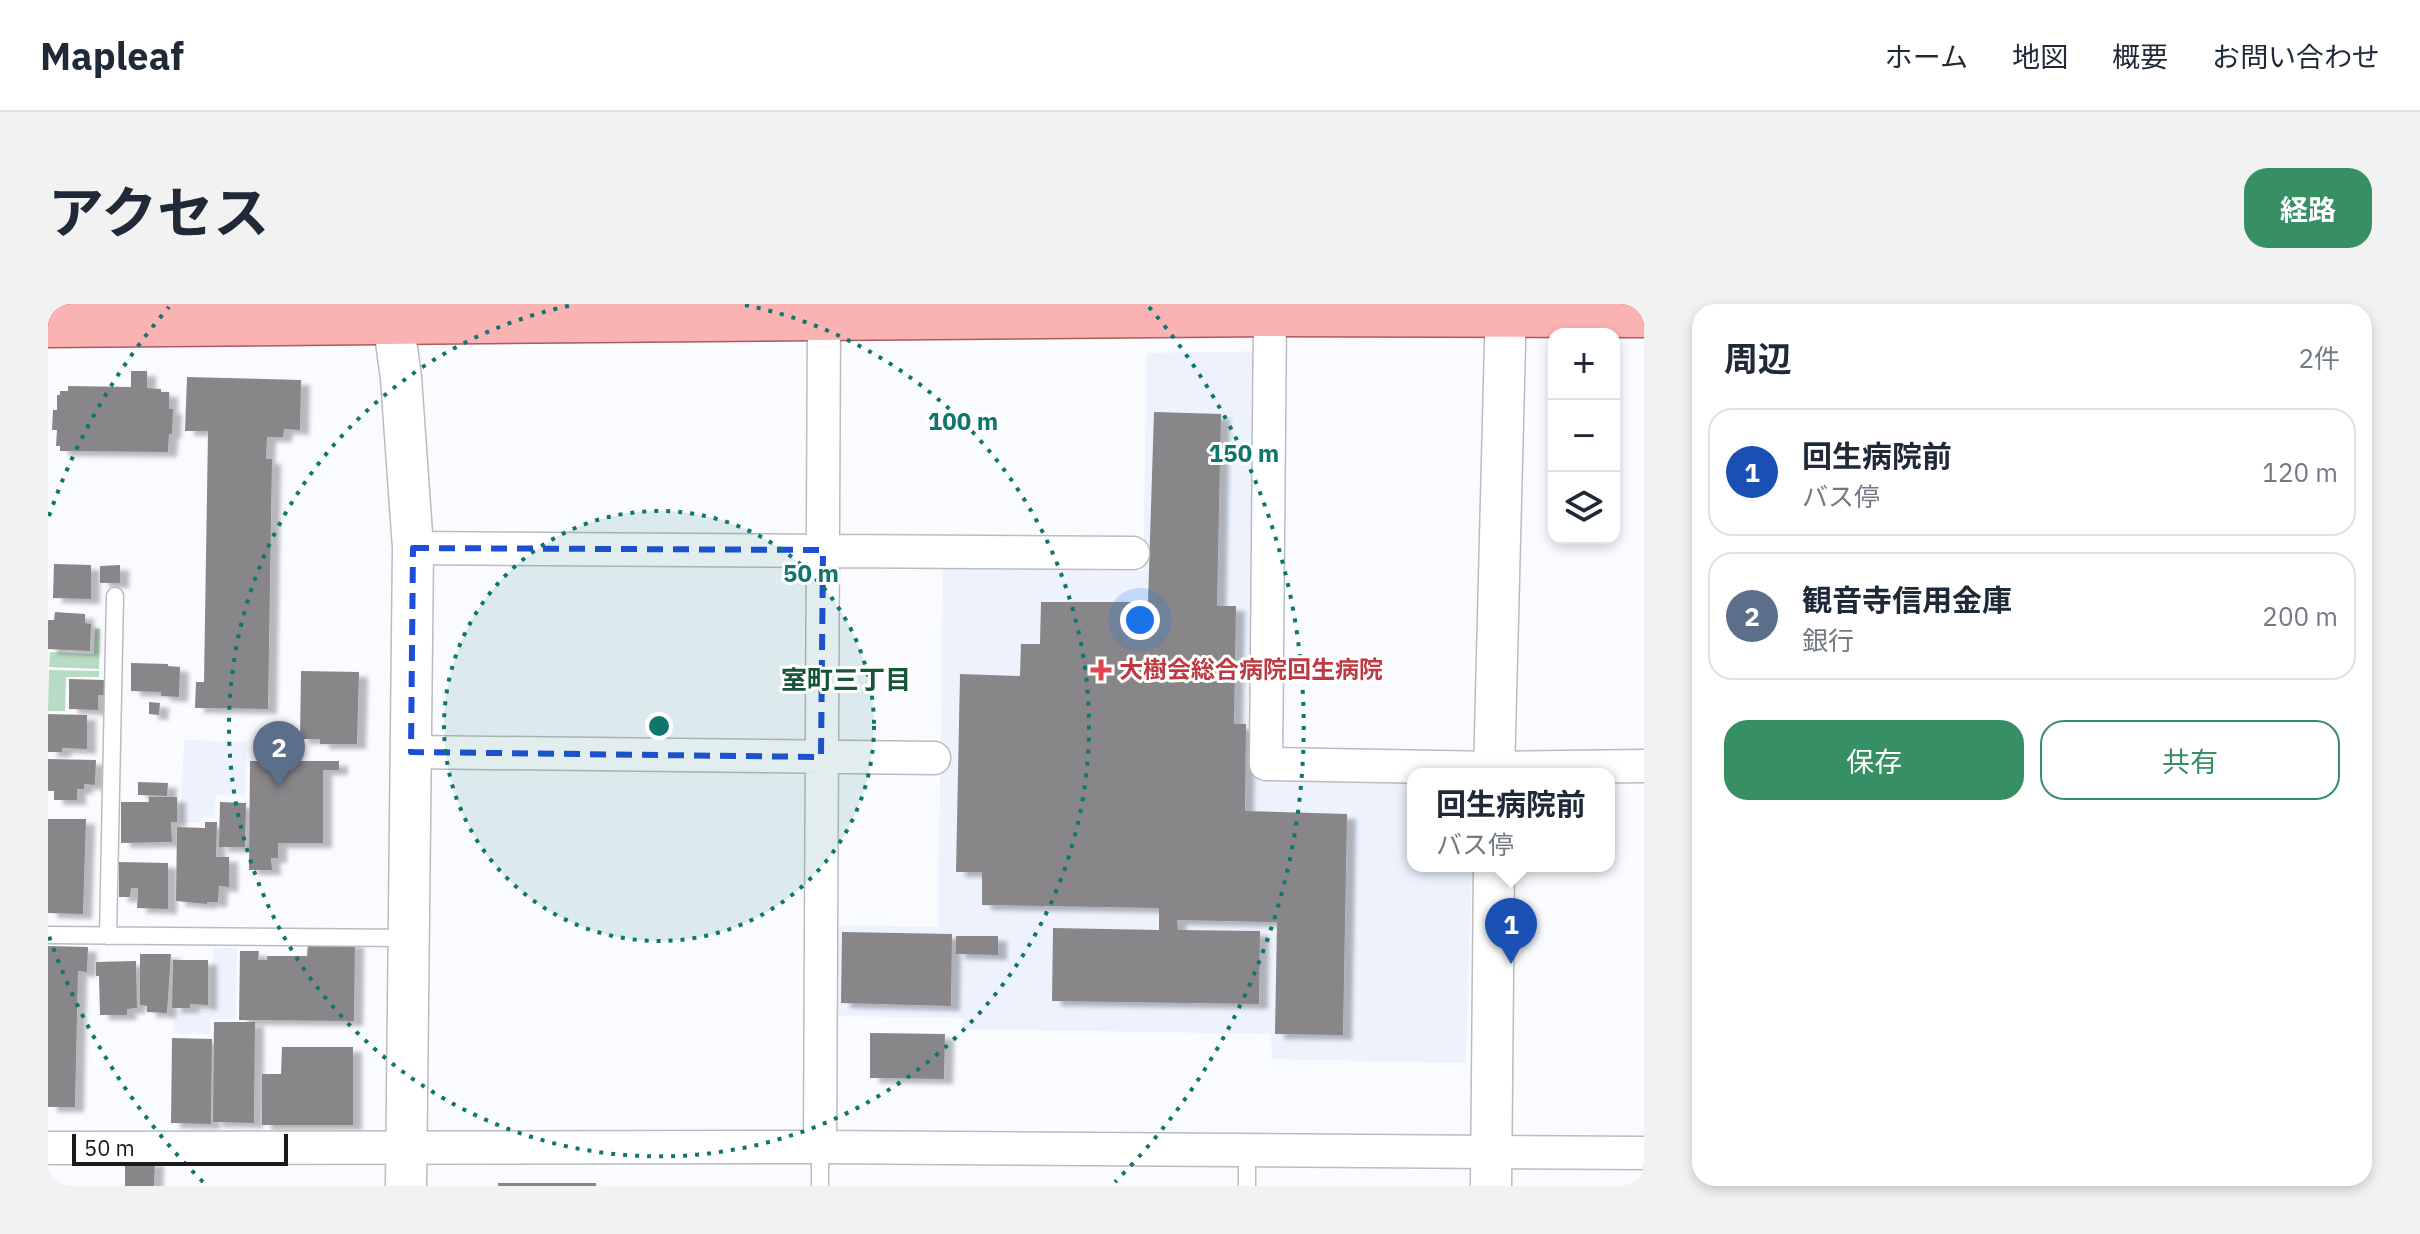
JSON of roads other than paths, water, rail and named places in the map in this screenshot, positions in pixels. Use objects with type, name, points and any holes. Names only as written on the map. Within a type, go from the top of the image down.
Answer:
[{"type":"main road","points":[[48,325],[392,313],[824,318],[1506,310],[1644,315]]},
{"type":"street","points":[[1494,768],[1506,310]]},
{"type":"street","points":[[392,313],[401,378],[413,548],[406,1186]]},
{"type":"street","points":[[1270,314],[1266,764],[1407,768]]},
{"type":"street","points":[[820,1147],[824,318]]},
{"type":"street","points":[[413,548],[1133,553]]},
{"type":"street","points":[[411,752],[934,758]]},
{"type":"street","points":[[1584,768],[1644,766]]},
{"type":"street","points":[[1491,1169],[1494,872]]},
{"type":"street","points":[[48,1148],[1247,1150],[1491,1169],[1644,1153]]},
{"type":"lane","points":[[108,936],[115,596]]},
{"type":"lane","points":[[48,935],[407,938]]},
{"type":"lane","points":[[820,1147],[820,1186]]},
{"type":"lane","points":[[1247,1150],[1247,1186]]},
{"type":"place","name":"大樹会総合病院回生病院","points":[[1101,670]]},
{"type":"place","name":"観音寺信用金庫","points":[[279,787]]},
{"type":"place","name":"回生病院前","points":[[1511,964]]},
{"type":"district","name":"室町三丁目","points":[[846,680]]}]
